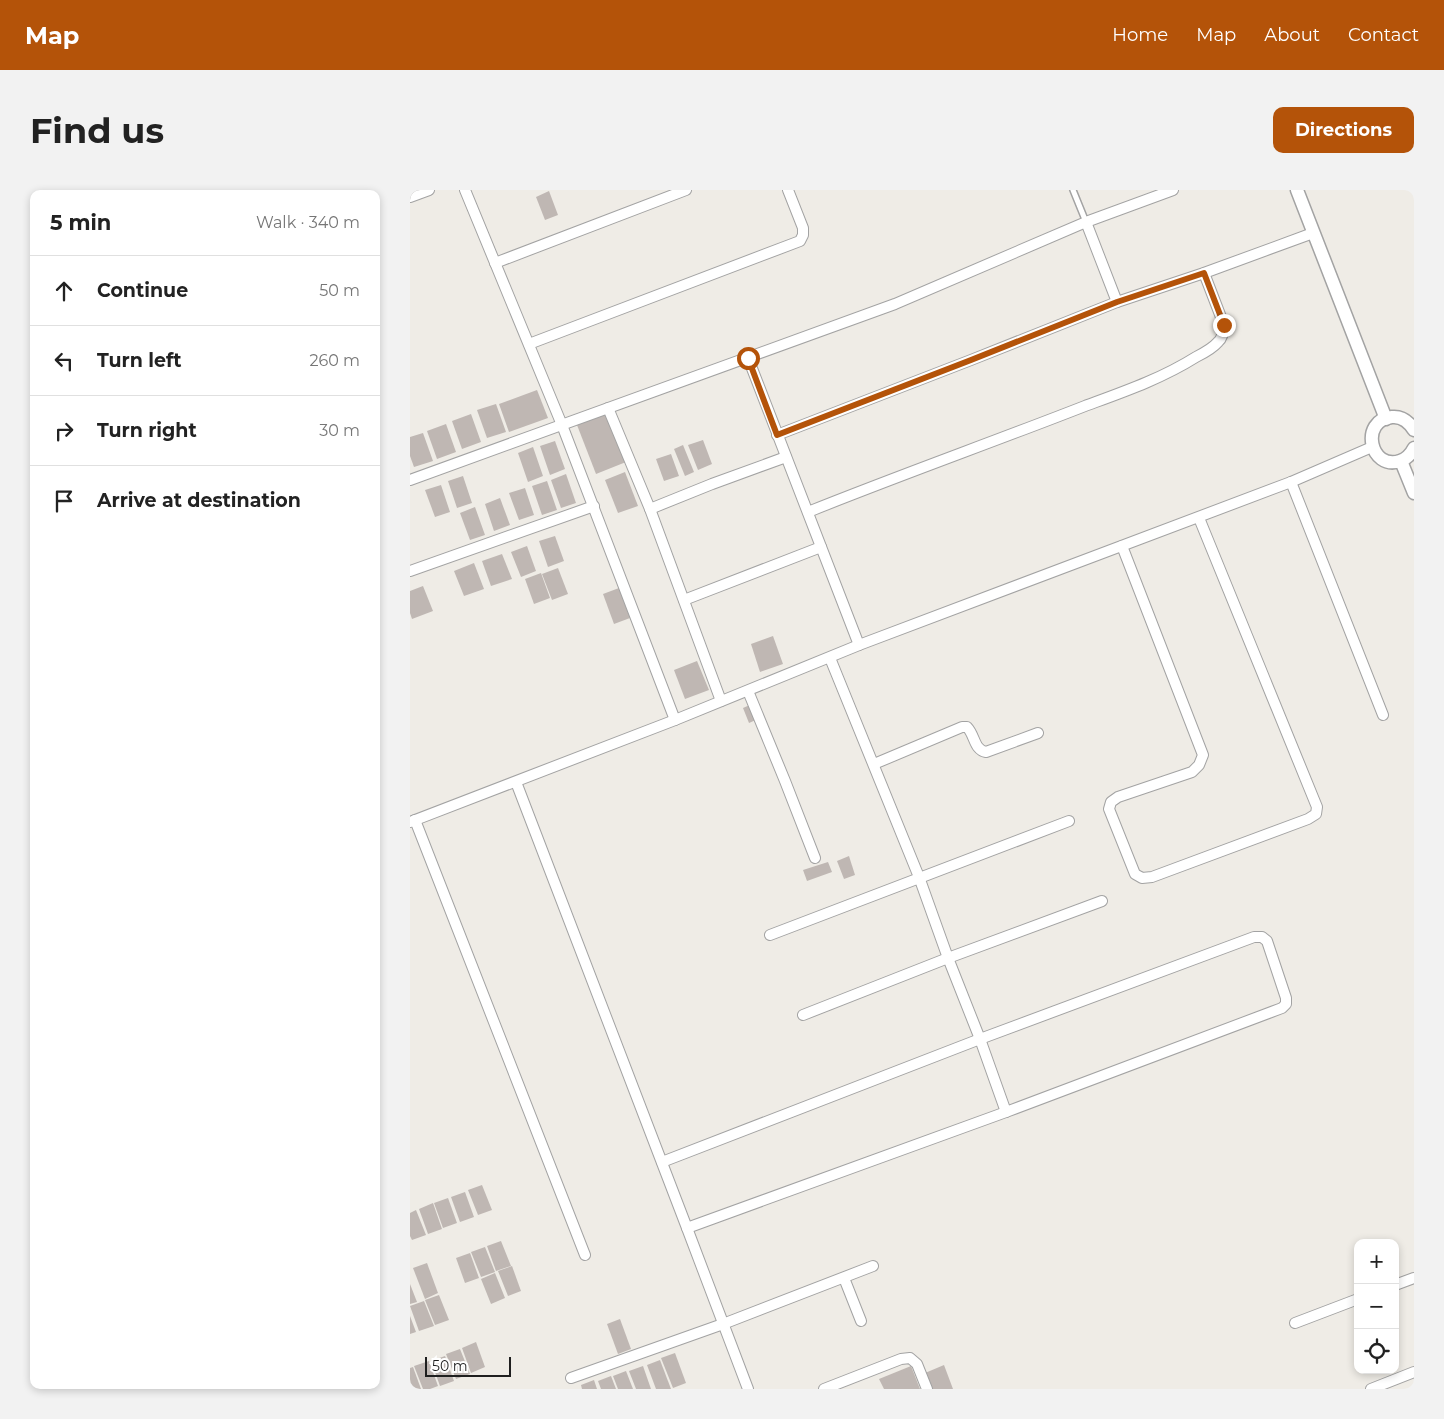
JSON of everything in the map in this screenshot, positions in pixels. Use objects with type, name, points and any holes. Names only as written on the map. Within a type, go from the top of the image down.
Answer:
[{"type":"street","points":[[410,197],[429,190]]},
{"type":"street","points":[[465,190],[562,425],[675,720]]},
{"type":"street","points":[[495,263],[686,190]]},
{"type":"street","points":[[529,344],[800,241],[803,235],[803,228],[788,190]]},
{"type":"street","points":[[410,480],[895,304],[1086,222],[1172,190]]},
{"type":"street","points":[[1297,190],[1386,419]]},
{"type":"street","points":[[1086,222],[1117,302]]},
{"type":"street","points":[[777,435],[1117,302],[1314,233]]},
{"type":"street","points":[[808,512],[1158,378],[1183,365],[1214,346],[1220,340],[1223,332],[1224,325],[1204,273]]},
{"type":"street","points":[[748,358],[859,646]]},
{"type":"street","points":[[608,408],[650,509],[721,701]]},
{"type":"street","points":[[1414,430],[1405,420],[1392,417],[1379,422],[1372,434],[1371,441],[1372,448],[1376,454],[1381,458],[1394,462],[1408,457],[1414,448]]},
{"type":"street","points":[[585,1255],[412,821],[675,720],[859,646],[1199,518],[1372,448]]},
{"type":"street","points":[[650,509],[786,457]]},
{"type":"street","points":[[1402,460],[1414,493]]},
{"type":"street","points":[[1291,482],[1383,715]]},
{"type":"street","points":[[410,571],[594,506]]},
{"type":"street","points":[[1122,546],[1203,756],[1200,765],[1192,772],[1118,797],[1111,802],[1108,809],[1135,874],[1142,878],[1161,874],[1308,819],[1316,814],[1317,807],[1199,518]]},
{"type":"street","points":[[684,600],[821,547]]},
{"type":"street","points":[[830,658],[919,877],[1006,1112]]},
{"type":"street","points":[[748,691],[815,858]]},
{"type":"street","points":[[874,764],[962,727],[967,727],[972,732],[978,749],[986,752],[1038,733]]},
{"type":"street","points":[[516,782],[748,1389]]},
{"type":"street","points":[[770,935],[1069,821]]},
{"type":"street","points":[[803,1016],[948,958],[1102,901]]},
{"type":"street","points":[[662,1162],[980,1039],[1254,937],[1262,937],[1267,941],[1286,998],[1286,1004],[1282,1008],[1006,1112],[687,1228]]},
{"type":"street","points":[[571,1378],[723,1324],[874,1266]]},
{"type":"street","points":[[844,1278],[861,1321]]},
{"type":"street","points":[[1398,1284],[1414,1278]]},
{"type":"street","points":[[1295,1323],[1354,1301]]},
{"type":"street","points":[[824,1389],[901,1359],[910,1358],[917,1364],[927,1389]]},
{"type":"street","points":[[1371,1389],[1414,1372]]},
{"type":"lane","points":[[1073,190],[1086,222]]},
{"type":"building","points":[[549,191],[558,215],[545,220],[536,197]]},
{"type":"building","points":[[537,390],[548,418],[509,432],[499,404]]},
{"type":"building","points":[[496,404],[506,432],[487,438],[477,410]]},
{"type":"building","points":[[607,413],[626,462],[596,474],[577,425]]},
{"type":"building","points":[[471,414],[481,442],[462,449],[452,421]]},
{"type":"building","points":[[446,424],[456,452],[437,459],[427,431]]},
{"type":"building","points":[[423,433],[433,461],[414,467],[410,456],[410,437]]},
{"type":"building","points":[[703,440],[712,464],[698,470],[688,445]]},
{"type":"building","points":[[555,441],[565,469],[550,475],[540,446]]},
{"type":"building","points":[[683,445],[694,472],[685,476],[674,449]]},
{"type":"building","points":[[533,447],[543,476],[528,482],[518,453]]},
{"type":"building","points":[[671,454],[679,476],[664,481],[656,459]]},
{"type":"building","points":[[625,472],[638,506],[618,513],[605,480]]},
{"type":"building","points":[[566,474],[576,503],[561,508],[551,480]]},
{"type":"building","points":[[463,476],[472,503],[457,508],[448,481]]},
{"type":"building","points":[[547,481],[557,510],[542,515],[532,486]]},
{"type":"building","points":[[441,485],[450,512],[435,517],[425,490]]},
{"type":"building","points":[[525,488],[534,515],[519,520],[509,493]]},
{"type":"building","points":[[500,498],[510,525],[494,531],[485,504]]},
{"type":"building","points":[[475,507],[485,535],[470,540],[460,513]]},
{"type":"building","points":[[555,536],[564,561],[548,567],[539,541]]},
{"type":"building","points":[[527,546],[536,571],[521,577],[511,552]]},
{"type":"building","points":[[502,554],[512,579],[491,586],[482,561]]},
{"type":"building","points":[[474,563],[484,589],[464,596],[454,571]]},
{"type":"building","points":[[558,568],[568,594],[552,600],[542,574]]},
{"type":"building","points":[[541,573],[550,598],[534,604],[525,579]]},
{"type":"building","points":[[423,586],[433,611],[412,619],[410,613],[410,591]]},
{"type":"building","points":[[619,588],[630,618],[614,624],[603,594]]},
{"type":"building","points":[[773,636],[783,664],[760,672],[751,644]]},
{"type":"building","points":[[697,661],[709,690],[685,699],[674,670]]},
{"type":"building","points":[[752,704],[758,719],[749,723],[743,708]]},
{"type":"building","points":[[849,856],[855,875],[844,879],[837,861]]},
{"type":"building","points":[[828,862],[832,872],[807,881],[803,870]]},
{"type":"building","points":[[482,1185],[492,1210],[478,1215],[468,1190]]},
{"type":"building","points":[[465,1192],[474,1217],[460,1222],[451,1197]]},
{"type":"building","points":[[448,1198],[457,1223],[443,1228],[434,1203]]},
{"type":"building","points":[[433,1203],[442,1229],[428,1234],[419,1209]]},
{"type":"building","points":[[416,1210],[426,1235],[412,1240],[410,1236],[410,1213]]},
{"type":"building","points":[[501,1241],[511,1266],[496,1271],[487,1246]]},
{"type":"building","points":[[485,1247],[495,1272],[481,1277],[471,1252]]},
{"type":"building","points":[[470,1253],[479,1278],[465,1283],[456,1258]]},
{"type":"building","points":[[427,1263],[438,1293],[425,1299],[413,1268]]},
{"type":"building","points":[[512,1266],[521,1291],[508,1296],[498,1271]]},
{"type":"building","points":[[495,1273],[505,1298],[491,1304],[481,1279]]},
{"type":"building","points":[[410,1284],[417,1302],[410,1304]]},
{"type":"building","points":[[439,1295],[449,1320],[435,1325],[425,1300]]},
{"type":"building","points":[[424,1301],[434,1326],[419,1331],[410,1306]]},
{"type":"building","points":[[410,1316],[416,1332],[410,1334]]},
{"type":"building","points":[[620,1319],[631,1349],[618,1354],[607,1324]]},
{"type":"building","points":[[476,1342],[485,1367],[471,1373],[462,1348]]},
{"type":"building","points":[[460,1349],[470,1374],[456,1379],[446,1354]]},
{"type":"building","points":[[675,1353],[686,1383],[673,1388],[661,1358]]},
{"type":"building","points":[[445,1356],[454,1381],[440,1386],[431,1361]]},
{"type":"building","points":[[660,1360],[671,1389],[656,1389],[647,1365]]},
{"type":"building","points":[[429,1361],[438,1386],[423,1389],[414,1366]]},
{"type":"building","points":[[944,1365],[953,1389],[932,1389],[925,1373]]},
{"type":"building","points":[[643,1366],[651,1389],[636,1389],[629,1371]]},
{"type":"building","points":[[911,1366],[920,1389],[884,1389],[879,1379]]},
{"type":"building","points":[[413,1367],[421,1389],[410,1389],[410,1368]]},
{"type":"building","points":[[626,1371],[633,1389],[618,1389],[613,1376]]},
{"type":"building","points":[[611,1376],[616,1389],[601,1389],[598,1381]]},
{"type":"building","points":[[594,1380],[597,1389],[582,1389],[581,1385]]},
{"type":"route","points":[[748,358],[777,435],[1117,302],[1204,273],[1224,325]]}]
